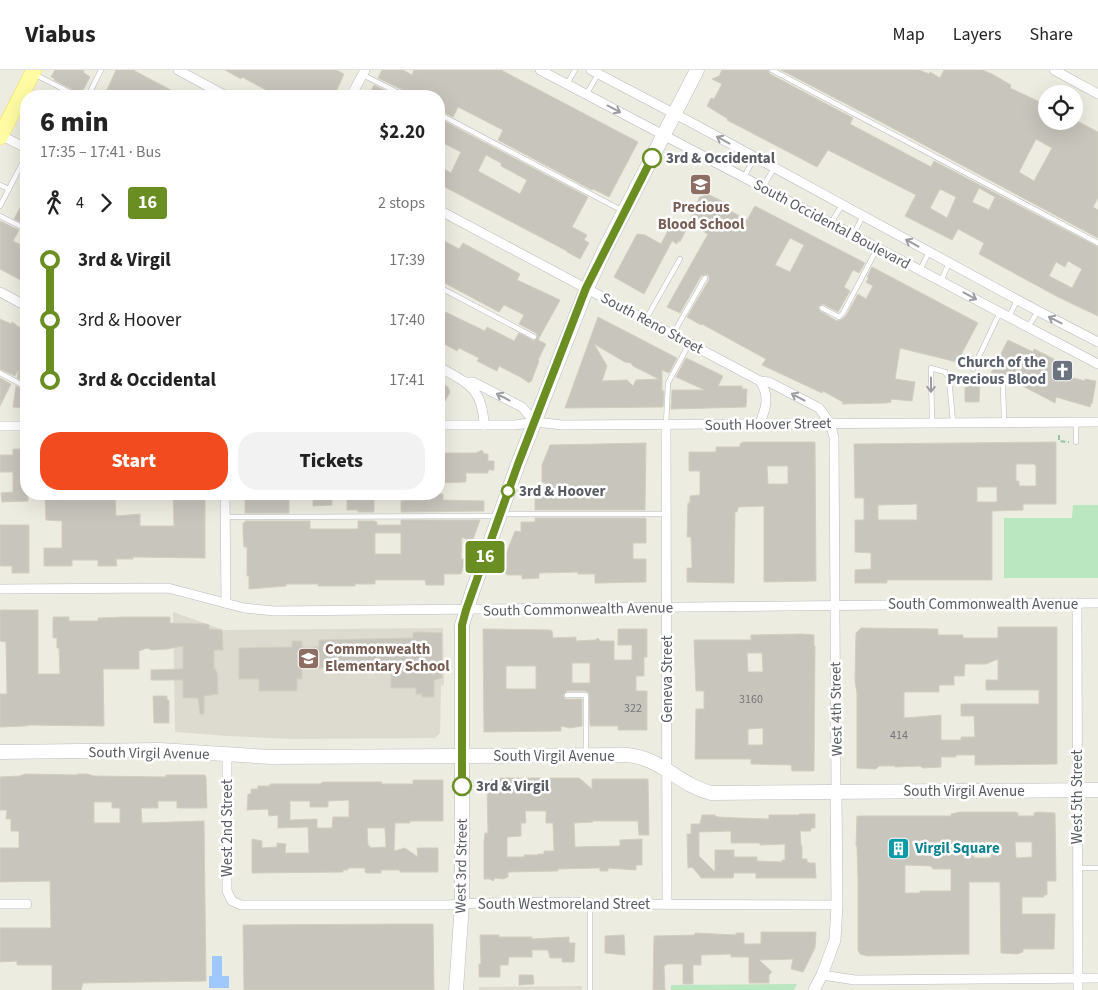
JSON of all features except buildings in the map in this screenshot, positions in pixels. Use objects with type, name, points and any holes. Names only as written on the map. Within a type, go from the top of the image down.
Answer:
[{"type":"main road","name":"West 3rd Street","points":[[456,990],[462,904],[462,625],[500,515],[586,288],[697,70]]},
{"type":"main road","points":[[26,90],[33,72]]},
{"type":"main road","points":[[0,136],[20,102]]},
{"type":"main road","name":"South Virgil Avenue","points":[[0,752],[160,750],[272,757],[636,756],[648,759],[692,786],[711,793],[1098,790]]},
{"type":"street","points":[[178,70],[215,90]]},
{"type":"street","name":"South Occidental Boulevard","points":[[540,70],[1098,364]]},
{"type":"street","points":[[1054,70],[1098,94]]},
{"type":"street","points":[[354,90],[364,72]]},
{"type":"street","name":"South Occidental Boulevard","points":[[594,72],[1098,342]]},
{"type":"street","points":[[0,136],[20,145]]},
{"type":"street","name":"South Reno Street","points":[[445,213],[760,381],[769,382],[819,408],[830,423]]},
{"type":"street","points":[[0,292],[20,303]]},
{"type":"street","points":[[445,370],[466,382],[479,396],[484,409],[484,425]]},
{"type":"street","points":[[759,425],[766,410],[765,389],[760,381]]},
{"type":"street","points":[[466,382],[473,382],[522,407],[535,422]]},
{"type":"street","name":"South Hoover Street","points":[[445,425],[515,425],[535,422],[555,425],[759,425],[1097,421]]},
{"type":"street","name":"West 4th Street","points":[[814,990],[822,975],[835,940],[837,905],[834,437],[830,423]]},
{"type":"street","name":"Geneva Street","points":[[666,425],[667,904]]},
{"type":"street","points":[[0,426],[20,426]]},
{"type":"street","points":[[224,500],[226,603]]},
{"type":"street","name":"South Commonwealth Avenue","points":[[0,589],[168,588],[244,608],[274,611],[1098,603]]},
{"type":"street","name":"West 5th Street","points":[[1077,604],[1078,990]]},
{"type":"street","name":"West 2nd Street","points":[[227,754],[227,891],[232,901]]},
{"type":"street","name":"South Westmoreland Street","points":[[232,901],[240,905],[575,902],[590,904],[837,905]]},
{"type":"street","points":[[0,904],[27,904]]},
{"type":"street","points":[[822,975],[855,980],[1098,978]]},
{"type":"lane","points":[[91,90],[101,70]]},
{"type":"lane","points":[[567,84],[575,70]]},
{"type":"lane","points":[[772,70],[1098,243]]},
{"type":"lane","points":[[33,72],[66,90]]},
{"type":"lane","points":[[364,72],[395,90]]},
{"type":"lane","points":[[586,95],[594,72]]},
{"type":"lane","points":[[445,117],[624,211]]},
{"type":"lane","points":[[744,177],[755,157]]},
{"type":"lane","points":[[0,206],[20,168]]},
{"type":"lane","points":[[763,187],[774,168]]},
{"type":"lane","points":[[0,185],[9,189]]},
{"type":"lane","points":[[831,223],[842,204]]},
{"type":"lane","points":[[0,216],[20,226]]},
{"type":"lane","points":[[853,234],[864,216]]},
{"type":"lane","points":[[822,308],[840,317],[878,248]]},
{"type":"lane","points":[[920,270],[929,252]]},
{"type":"lane","points":[[646,319],[680,259]]},
{"type":"lane","points":[[941,281],[948,263]]},
{"type":"lane","points":[[673,334],[705,278]]},
{"type":"lane","points":[[445,290],[534,337]]},
{"type":"lane","points":[[972,370],[1004,315],[1018,300]]},
{"type":"lane","points":[[1028,327],[1038,311]]},
{"type":"lane","points":[[666,425],[668,382],[690,343]]},
{"type":"lane","points":[[932,423],[931,368],[945,372],[949,378],[953,422]]},
{"type":"lane","points":[[0,373],[20,384]]},
{"type":"lane","points":[[1003,384],[1004,422]]},
{"type":"lane","points":[[1076,422],[1076,442]]},
{"type":"lane","points":[[224,517],[666,514]]},
{"type":"lane","points":[[567,695],[586,695],[586,756]]},
{"type":"lane","points":[[1077,868],[1098,868]]},
{"type":"lane","points":[[590,904],[590,990]]},
{"type":"path","points":[[1059,435],[1060,442],[1076,442]]},
{"type":"shaded area","name":"Commonwealth Elementary School","points":[[173,612],[224,630],[443,628],[444,685],[441,686],[440,733],[435,738],[293,739],[175,732]]},
{"type":"shaded area","points":[[582,986],[582,990],[479,990],[479,987]]},
{"type":"green space","points":[[1073,505],[1098,505],[1098,578],[1004,578],[1004,518],[1072,518]]},
{"type":"green space","points":[[797,984],[794,990],[671,990],[671,985]]},
{"type":"water","points":[[212,956],[222,956],[222,976],[229,976],[229,988],[209,988],[209,976],[212,976]]},
{"type":"bus line","name":"16","points":[[462,786],[461,669],[462,625],[466,610],[518,464],[586,288],[652,158]]},
{"type":"place","name":"3rd & Occidental","points":[[652,158]]},
{"type":"place","name":"Precious Blood School","points":[[701,184]]},
{"type":"place","name":"Church of the Precious Blood","points":[[1062,371]]},
{"type":"place","name":"3rd & Hoover","points":[[508,491]]},
{"type":"place","name":"Commonwealth Elementary School","points":[[309,658]]},
{"type":"place","name":"3rd & Virgil","points":[[462,786]]},
{"type":"place","name":"Virgil Square","points":[[899,848]]}]
